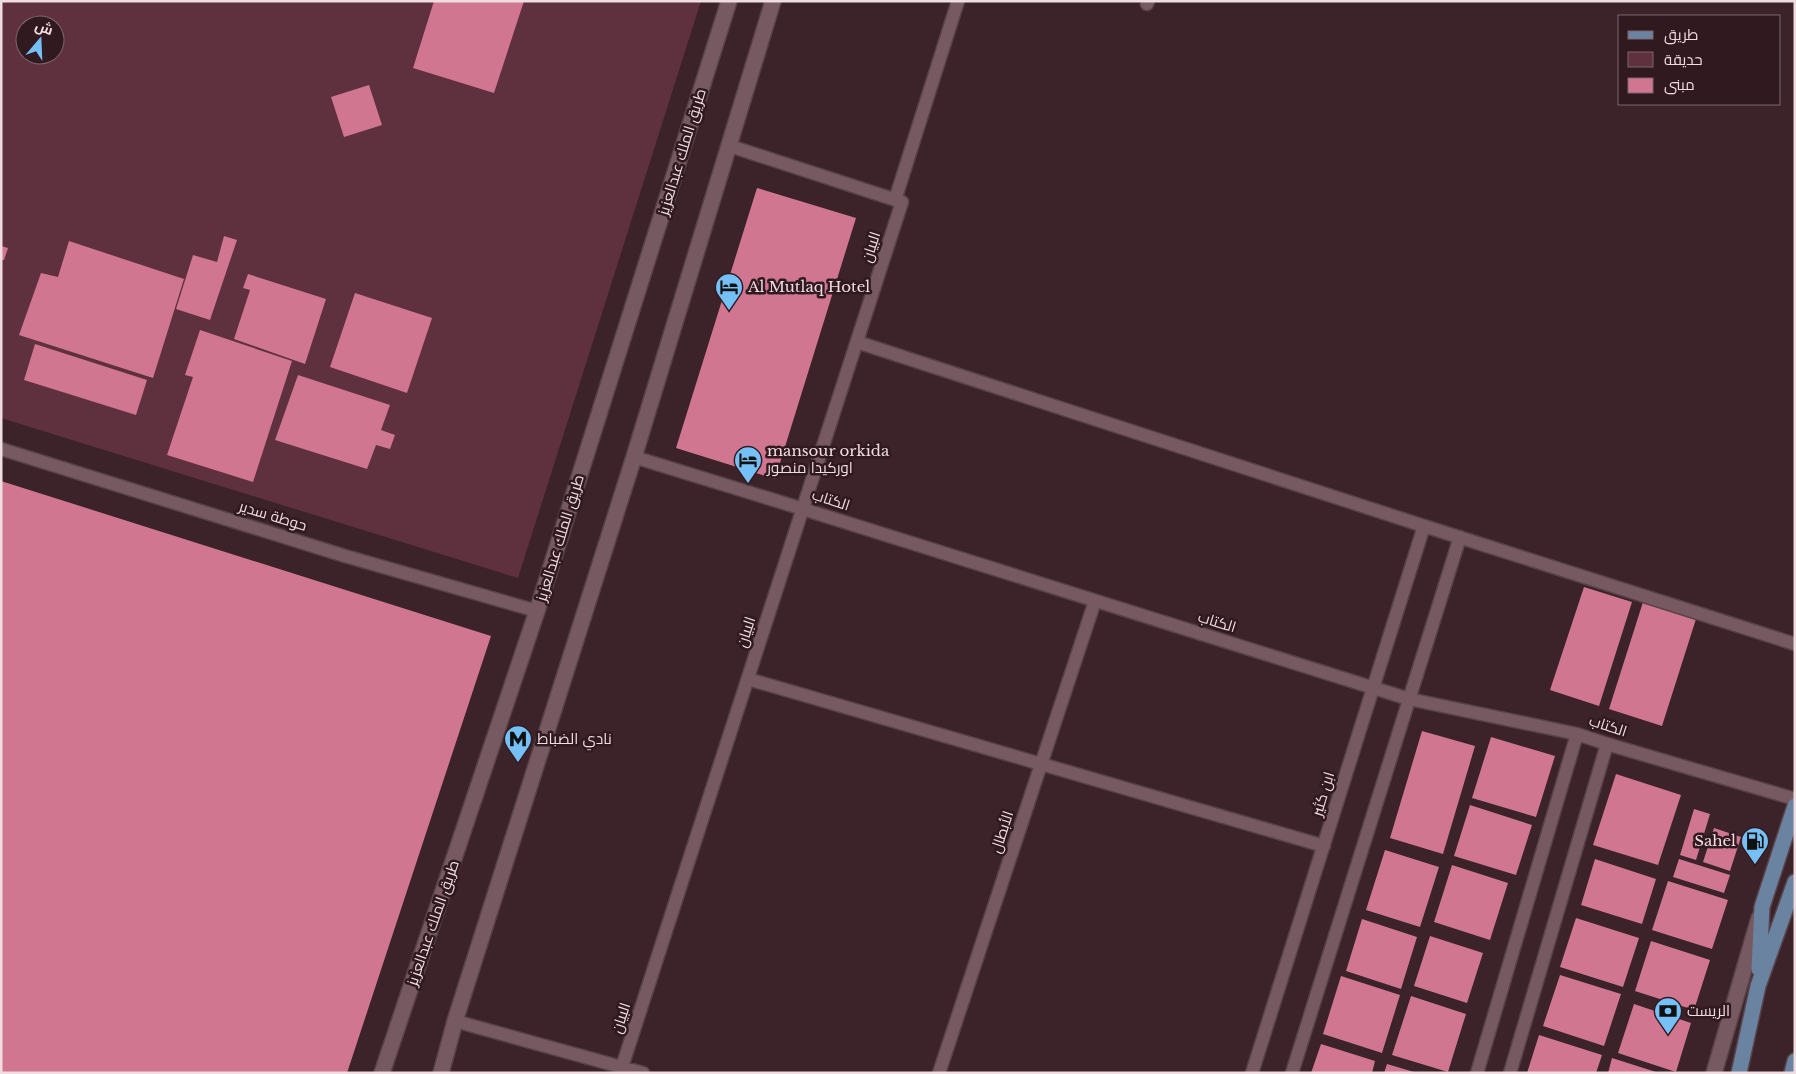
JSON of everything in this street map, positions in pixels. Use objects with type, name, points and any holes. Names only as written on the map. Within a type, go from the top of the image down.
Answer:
[{"type":"main road","name":"طريق الملك عبدالعزيز","points":[[382,1073],[537,611],[729,1]]},
{"type":"main road","points":[[441,1073],[455,1021],[634,457],[773,1]]},
{"type":"main road","points":[[1714,1073],[1762,907],[1795,806]]},
{"type":"main road","points":[[1739,1073],[1758,986],[1795,882]]},
{"type":"main road","points":[[1758,986],[1762,907]]},
{"type":"main road","points":[[1792,1073],[1795,1061]]},
{"type":"street","name":"البيان","points":[[621,1069],[857,342],[958,1]]},
{"type":"street","points":[[730,146],[899,201]]},
{"type":"street","points":[[857,342],[1795,644]]},
{"type":"street","name":"حوطة سدير","points":[[1,449],[345,556],[537,611]]},
{"type":"street","name":"الكتاب","points":[[634,457],[803,508],[1409,699],[1577,734],[1795,799]]},
{"type":"street","name":"ابن كثير","points":[[1252,1073],[1424,526]]},
{"type":"street","points":[[1292,1073],[1460,537]]},
{"type":"street","name":"الأبطال","points":[[940,1073],[1095,601]]},
{"type":"street","points":[[748,679],[1324,846]]},
{"type":"street","points":[[1476,1073],[1577,734]]},
{"type":"street","points":[[1510,1073],[1606,744]]},
{"type":"street","points":[[455,1021],[621,1069],[643,1073]]},
{"type":"green space","points":[[1,1],[701,1],[518,578],[1,418]]},
{"type":"building","points":[[434,1],[524,1],[494,93],[413,68]]},
{"type":"building","points":[[369,85],[382,125],[344,137],[331,97]]},
{"type":"building","points":[[757,188],[856,218],[775,479],[676,448]]},
{"type":"building","points":[[224,236],[237,240],[210,320],[176,309],[193,255],[217,262]]},
{"type":"building","points":[[69,241],[184,279],[153,378],[19,335],[41,273],[58,277]]},
{"type":"building","points":[[1,246],[8,248],[4,260],[1,260]]},
{"type":"building","points":[[248,274],[326,299],[305,364],[234,339],[250,290],[243,288]]},
{"type":"building","points":[[355,293],[432,318],[407,393],[330,367]]},
{"type":"building","points":[[200,330],[292,361],[253,482],[167,455],[193,377],[185,375]]},
{"type":"building","points":[[35,344],[147,380],[136,415],[24,380]]},
{"type":"building","points":[[298,375],[390,405],[381,430],[395,435],[390,449],[376,445],[367,469],[275,440]]},
{"type":"building","points":[[1,481],[491,636],[347,1073],[1,1073]]},
{"type":"building","points":[[1584,587],[1632,602],[1599,706],[1550,690]]},
{"type":"building","points":[[1643,602],[1696,619],[1662,726],[1609,709]]},
{"type":"building","points":[[1422,731],[1475,746],[1443,854],[1390,838]]},
{"type":"building","points":[[1491,737],[1555,756],[1536,817],[1472,798]]},
{"type":"building","points":[[1616,774],[1681,795],[1658,865],[1593,845]]},
{"type":"building","points":[[1470,805],[1532,825],[1516,875],[1454,856]]},
{"type":"building","points":[[1694,809],[1710,814],[1696,860],[1680,855]]},
{"type":"building","points":[[1714,828],[1741,837],[1730,871],[1703,862]]},
{"type":"building","points":[[1385,850],[1439,867],[1420,927],[1366,910]]},
{"type":"building","points":[[1595,859],[1656,879],[1642,924],[1581,905]]},
{"type":"building","points":[[1679,859],[1730,875],[1724,893],[1673,877]]},
{"type":"building","points":[[1452,865],[1508,883],[1490,940],[1434,922]]},
{"type":"building","points":[[1668,881],[1728,900],[1712,949],[1652,930]]},
{"type":"building","points":[[1576,918],[1639,938],[1623,987],[1560,967]]},
{"type":"building","points":[[1362,919],[1417,937],[1401,989],[1346,971]]},
{"type":"building","points":[[1430,936],[1483,953],[1467,1003],[1414,986]]},
{"type":"building","points":[[1651,941],[1710,960],[1694,1010],[1635,991]]},
{"type":"building","points":[[1560,975],[1621,994],[1604,1046],[1543,1026]]},
{"type":"building","points":[[1341,976],[1400,995],[1382,1053],[1323,1034]]},
{"type":"building","points":[[1411,996],[1466,1014],[1448,1072],[1392,1055]]},
{"type":"building","points":[[1634,1004],[1691,1023],[1676,1072],[1618,1053]]},
{"type":"building","points":[[1539,1035],[1602,1055],[1596,1073],[1527,1073]]},
{"type":"building","points":[[1321,1044],[1375,1061],[1372,1073],[1311,1073]]},
{"type":"building","points":[[1612,1058],[1656,1072],[1656,1073],[1608,1073]]},
{"type":"building","points":[[1387,1064],[1414,1072],[1384,1073]]},
{"type":"place","name":"Al Mutlaq Hotel","points":[[729,311]]},
{"type":"place","name":"mansour orkida اوركيدا منصور","points":[[748,484]]},
{"type":"place","name":"نادي الضباط","points":[[518,763]]},
{"type":"place","name":"Sahel","points":[[1755,865]]},
{"type":"place","name":"الريست","points":[[1668,1035]]}]
